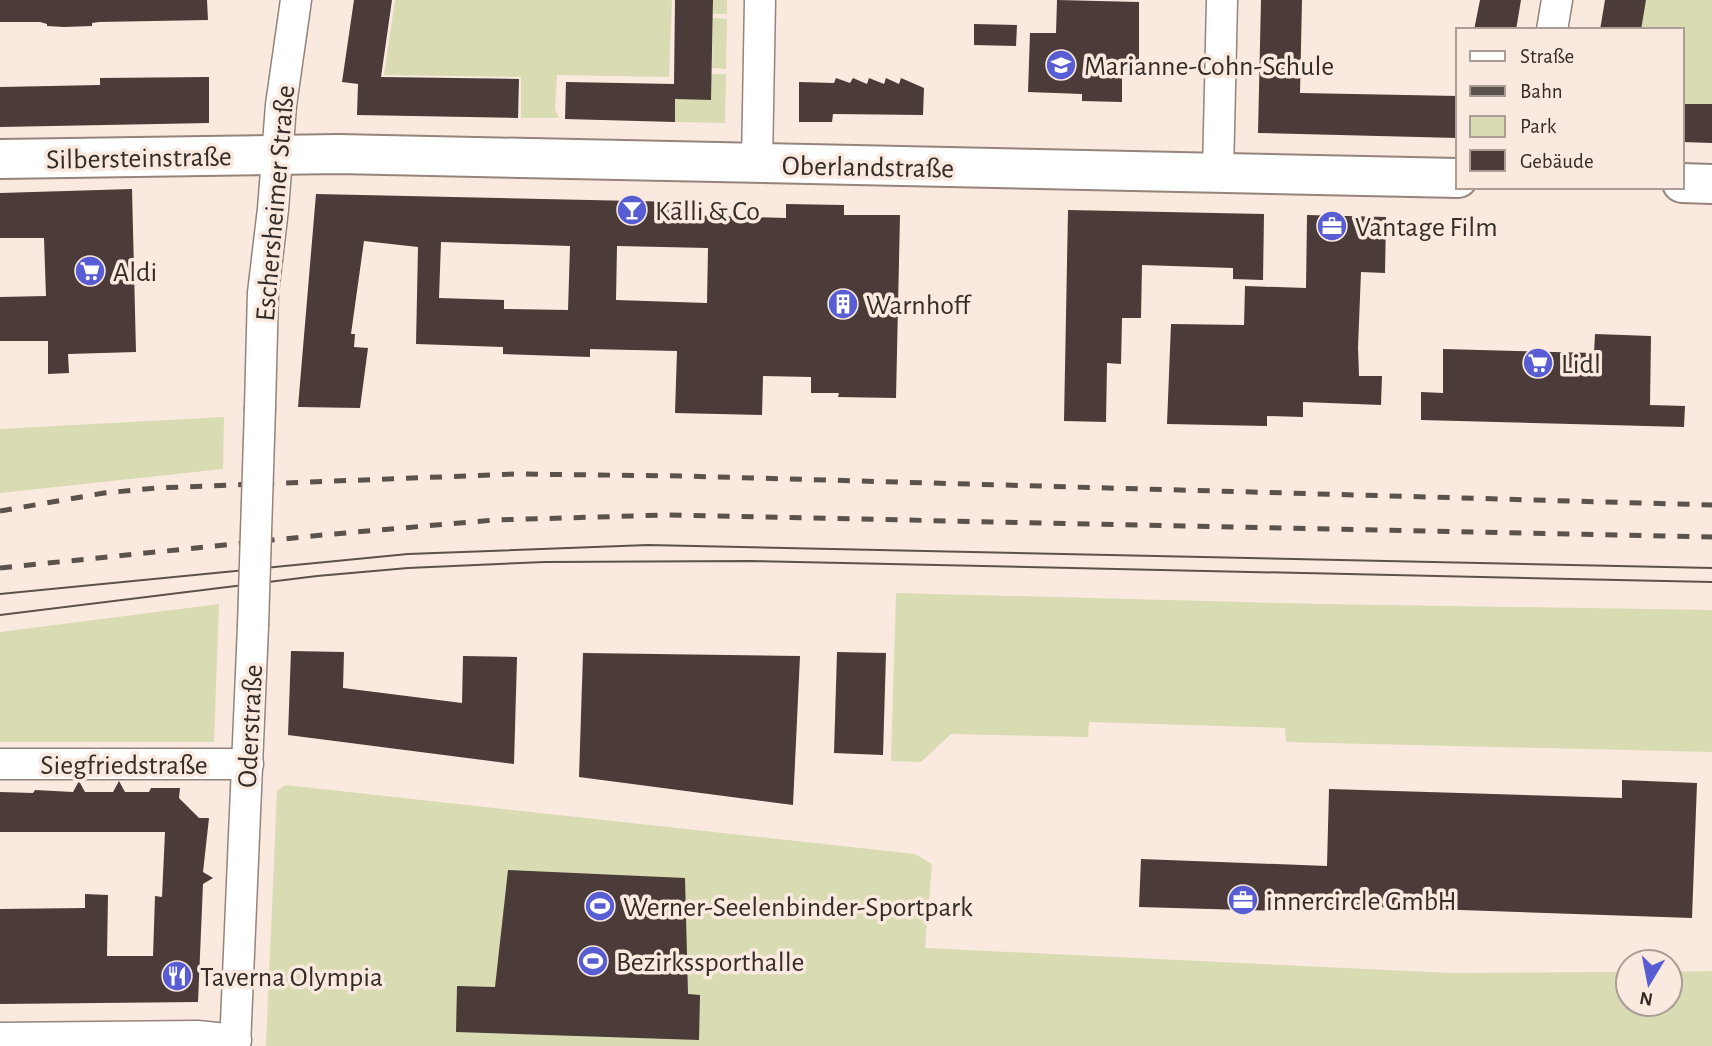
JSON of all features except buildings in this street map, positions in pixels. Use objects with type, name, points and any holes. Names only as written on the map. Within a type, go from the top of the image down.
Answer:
[{"type":"street","name":"Eschersheimer Straße","points":[[260,407],[263,293],[281,105],[296,0]]},
{"type":"street","points":[[757,163],[760,0]]},
{"type":"street","points":[[1218,173],[1222,0]]},
{"type":"street","points":[[1552,28],[1557,0]]},
{"type":"street","name":"Silbersteinstraße","points":[[0,159],[277,154]]},
{"type":"street","name":"Oberlandstraße","points":[[277,154],[1456,178]]},
{"type":"street","points":[[1684,183],[1712,184]]},
{"type":"street","name":"Oderstraße","points":[[235,1043],[260,407]]},
{"type":"street","name":"Siegfriedstraße","points":[[0,764],[248,764]]},
{"type":"street","points":[[0,1038],[197,1036],[235,1043]]},
{"type":"green space","points":[[395,0],[672,0],[669,77],[557,75],[555,109],[559,118],[521,118],[521,77],[384,75]]},
{"type":"green space","points":[[713,0],[727,0],[727,14],[713,14]]},
{"type":"green space","points":[[1646,0],[1712,0],[1712,104],[1684,104],[1684,28],[1641,28]]},
{"type":"green space","points":[[713,18],[727,19],[726,69],[712,68]]},
{"type":"green space","points":[[711,74],[726,74],[725,123],[675,122],[675,99]]},
{"type":"green space","points":[[224,417],[223,469],[0,493],[0,429]]},
{"type":"green space","points":[[896,593],[1322,604],[1712,610],[1712,752],[1286,742],[1285,728],[1089,722],[1088,737],[951,734],[921,762],[891,761]]},
{"type":"green space","points":[[219,604],[214,742],[0,742],[0,632]]},
{"type":"green space","name":"Werner-Seelenbinder-Sportpark","points":[[285,785],[915,854],[932,864],[925,948],[1451,973],[1614,972],[1614,1018],[1684,1018],[1684,972],[1712,971],[1712,1046],[266,1046],[277,791]]},
{"type":"tram line","points":[[0,594],[408,554],[648,545],[1712,568]]},
{"type":"tram line","points":[[0,615],[317,576],[408,568],[545,562],[750,561],[1712,582]]},
{"type":"railway","points":[[0,511],[104,493],[156,488],[516,474],[683,476],[1712,505]]},
{"type":"railway","points":[[0,568],[494,520],[666,515],[1712,537]]},
{"type":"place","name":"Marianne-Cohn-Schule","points":[[1061,65]]},
{"type":"place","name":"Kalli & Co","points":[[632,210]]},
{"type":"place","name":"Vantage Film","points":[[1332,226]]},
{"type":"place","name":"Aldi","points":[[90,271]]},
{"type":"place","name":"Warnhoff","points":[[843,304]]},
{"type":"place","name":"Lidl","points":[[1538,363]]},
{"type":"place","name":"innercircle GmbH","points":[[1243,900]]},
{"type":"place","name":"Werner-Seelenbinder-Sportpark","points":[[600,906]]},
{"type":"place","name":"Bezirkssporthalle","points":[[593,961]]},
{"type":"place","name":"Taverna Olympia","points":[[177,976]]}]
